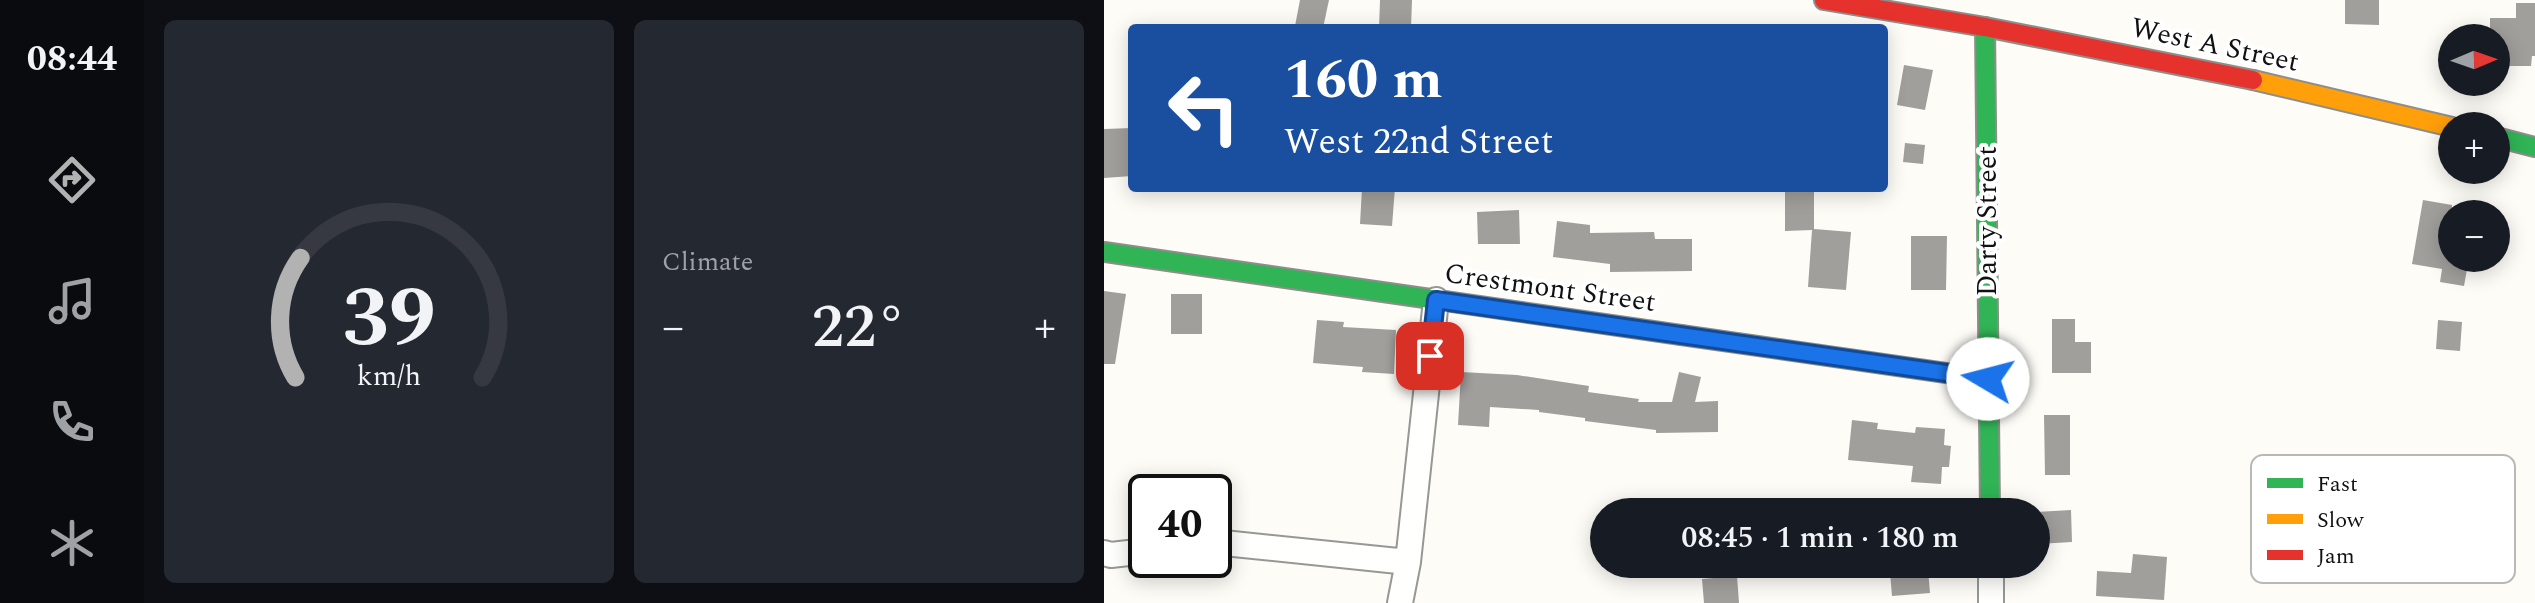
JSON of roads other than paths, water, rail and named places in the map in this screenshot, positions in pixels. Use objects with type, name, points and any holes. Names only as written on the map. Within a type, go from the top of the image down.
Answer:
[{"type":"street","name":"West A Street","points":[[1824,0],[1985,27],[2244,78],[2438,124]]},
{"type":"street","name":"Darty Street","points":[[1985,27],[1990,498]]},
{"type":"street","points":[[2510,141],[2535,147]]},
{"type":"street","name":"Crestmont Street","points":[[1104,252],[1988,379]]},
{"type":"street","points":[[1400,603],[1408,562],[1436,300]]},
{"type":"street","points":[[1232,544],[1408,562]]},
{"type":"street","points":[[1104,553],[1128,553]]},
{"type":"street","points":[[1991,578],[1991,603]]}]
